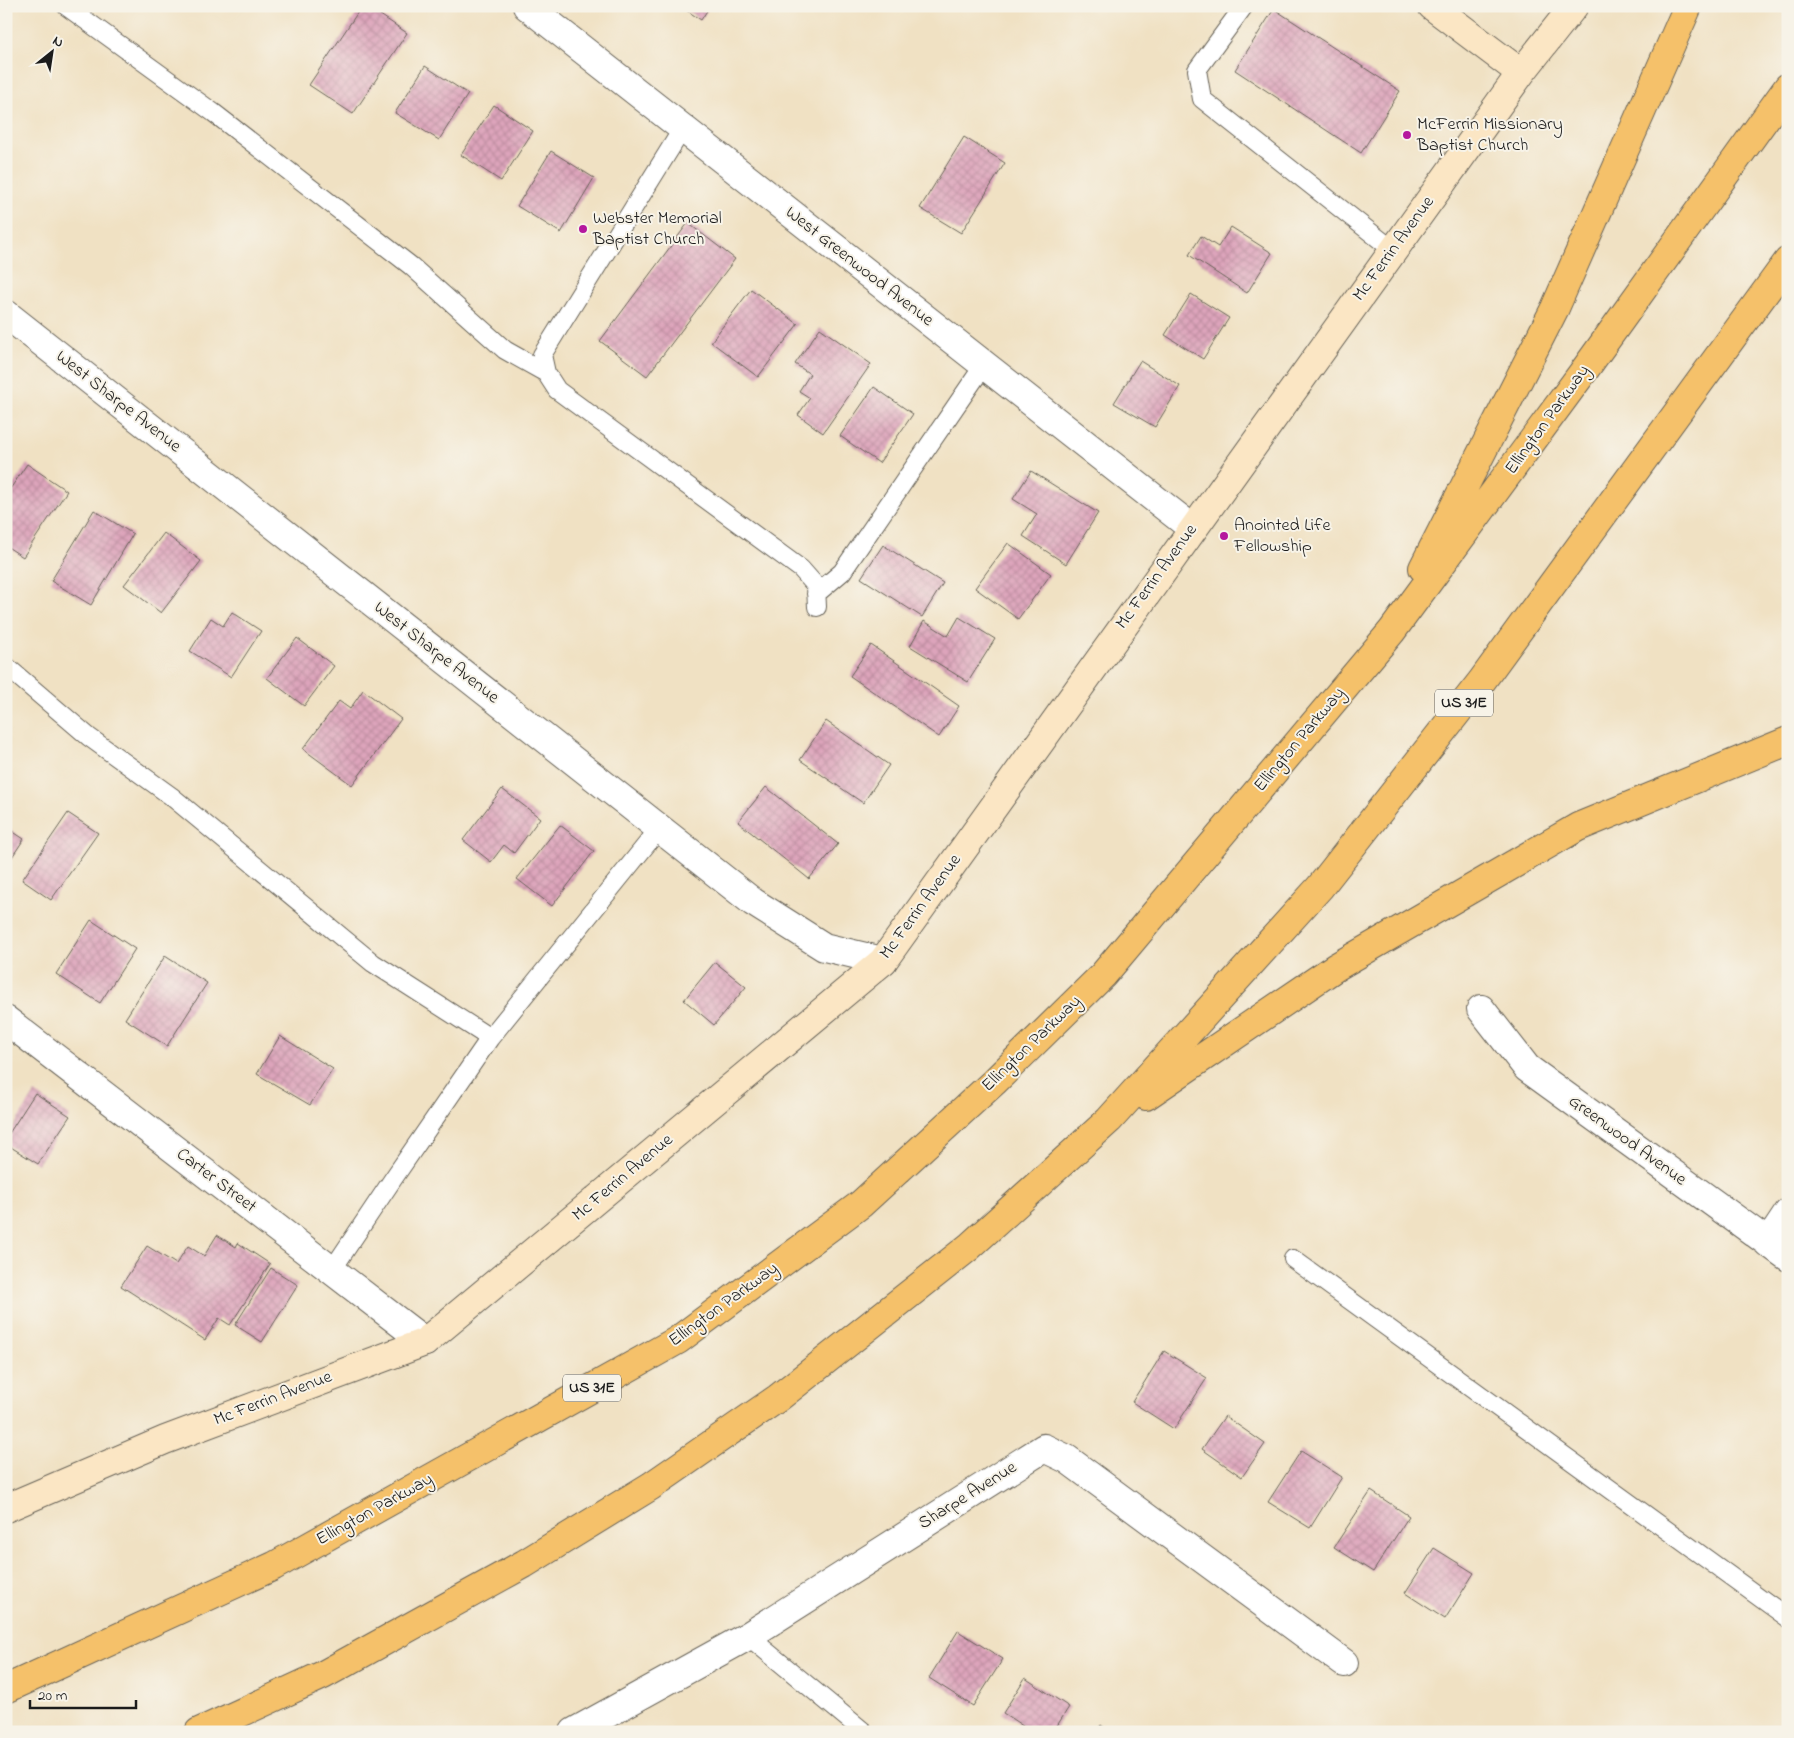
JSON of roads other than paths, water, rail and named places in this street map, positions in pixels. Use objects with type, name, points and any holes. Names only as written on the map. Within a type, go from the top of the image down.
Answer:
[{"type":"highway","points":[[1392,631],[1474,464],[1555,308],[1688,6]]},
{"type":"highway","name":"Ellington Parkway","points":[[6,1689],[274,1566],[678,1340],[861,1204],[994,1082],[1103,975],[1392,631],[1586,368],[1788,87]]},
{"type":"highway","name":"US 31E","points":[[199,1732],[349,1660],[524,1564],[651,1486],[778,1398],[969,1248],[1109,1120],[1338,864],[1481,682],[1788,262]]},
{"type":"highway","points":[[1109,1120],[1336,967],[1578,827],[1788,741]]},
{"type":"street","name":"West Greenwood Avenue","points":[[527,6],[1192,528]]},
{"type":"street","points":[[1432,6],[1521,73]]},
{"type":"street","name":"Mc Ferrin Avenue","points":[[6,1508],[165,1440],[425,1342],[883,961],[1192,528],[1521,73],[1574,6]]},
{"type":"street","name":"West Sharpe Avenue","points":[[6,314],[753,902],[824,947],[883,961]]},
{"type":"street","name":"Greenwood Avenue","points":[[1481,1009],[1527,1068],[1778,1250]]},
{"type":"street","name":"Carter Street","points":[[6,1020],[425,1342]]},
{"type":"street","points":[[1778,1250],[1788,1213]]},
{"type":"street","name":"Sharpe Avenue","points":[[574,1732],[748,1636],[1044,1448],[1067,1459],[1344,1663]]},
{"type":"lane","points":[[66,6],[214,113],[411,266],[506,350],[546,373]]},
{"type":"lane","points":[[1244,6],[1196,70],[1202,99],[1393,250]]},
{"type":"lane","points":[[683,128],[542,354],[546,373],[557,390],[801,569],[816,586],[817,600],[842,572],[984,365]]},
{"type":"lane","points":[[6,666],[89,737],[171,796],[373,964],[490,1038]]},
{"type":"lane","points":[[332,1270],[490,1038],[659,829]]},
{"type":"lane","points":[[1293,1259],[1788,1618]]},
{"type":"lane","points":[[748,1636],[864,1732]]},
{"type":"place","name":"McFerrin Missionary Baptist Church","points":[[1407,135]]},
{"type":"place","name":"Webster Memorial Baptist Church","points":[[583,229]]},
{"type":"place","name":"Anointed Life Fellowship","points":[[1224,536]]}]
